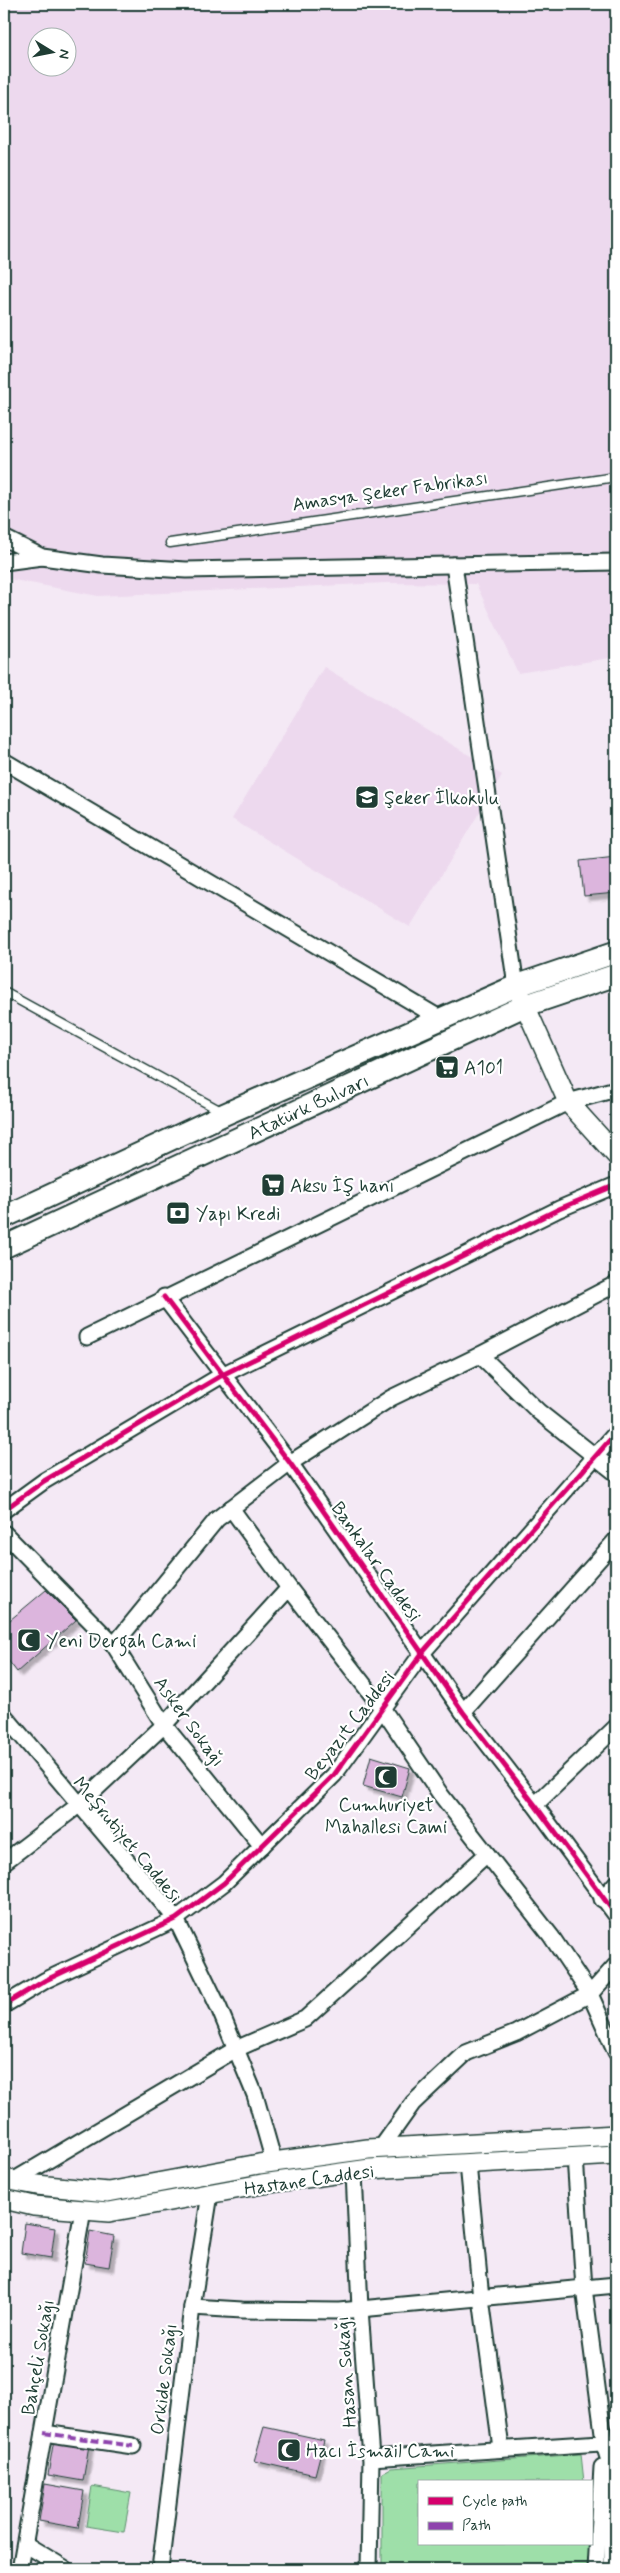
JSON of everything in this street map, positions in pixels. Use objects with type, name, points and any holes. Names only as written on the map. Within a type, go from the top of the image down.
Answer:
[{"type":"main road","name":"Atatürk Bulvarı","points":[[4,1217],[225,1114],[516,986],[616,952]]},
{"type":"main road","name":"Atatürk Bulvarı","points":[[4,1247],[524,1006],[616,975]]},
{"type":"street","points":[[4,538],[42,557]]},
{"type":"street","points":[[4,562],[42,557],[102,565],[186,570],[616,562]]},
{"type":"street","points":[[454,565],[516,986],[568,1102],[616,1155]]},
{"type":"street","points":[[4,761],[441,1020]]},
{"type":"street","points":[[88,1337],[164,1298],[568,1102],[616,1089]]},
{"type":"street","points":[[4,1510],[44,1482],[224,1374],[560,1209],[616,1185]]},
{"type":"street","points":[[114,1645],[217,1519],[290,1463],[391,1398],[480,1355],[616,1284]]},
{"type":"street","name":"Bankalar Caddesi","points":[[164,1298],[224,1374],[290,1463],[463,1712],[535,1805],[602,1899],[616,1915]]},
{"type":"street","points":[[480,1355],[539,1412],[616,1473]]},
{"type":"street","name":"Beyazıt Caddesi","points":[[4,2005],[46,1980],[176,1919],[224,1883],[334,1775],[423,1652],[616,1432]]},
{"type":"street","points":[[231,1508],[289,1588],[382,1708],[441,1795],[551,1936],[590,1994],[616,2052]]},
{"type":"street","name":"Asker Sokağı","points":[[4,1533],[114,1645],[164,1725],[262,1846]]},
{"type":"street","points":[[463,1712],[616,1540]]},
{"type":"street","points":[[4,1862],[80,1804],[164,1725],[289,1588]]},
{"type":"street","name":"Meşrutiyet Caddesi","points":[[4,1716],[176,1919],[236,2049],[255,2095],[274,2162]]},
{"type":"street","points":[[535,1805],[616,1727]]},
{"type":"street","points":[[9,2180],[236,2049],[306,2020],[487,1854]]},
{"type":"street","points":[[602,1899],[616,1883]]},
{"type":"street","points":[[381,2148],[413,2103],[466,2053],[516,2034],[590,1994],[616,1965]]},
{"type":"street","name":"Hastane Caddesi","points":[[9,2180],[37,2185],[108,2192],[274,2162],[381,2148],[616,2135]]},
{"type":"street","name":"Hastane Caddesi","points":[[4,2199],[34,2206],[109,2212],[354,2172],[616,2155]]},
{"type":"street","points":[[575,2157],[584,2288],[611,2467],[614,2519],[612,2569]]},
{"type":"street","points":[[468,2164],[482,2298],[501,2448]]},
{"type":"street","name":"Hasan Sokağı","points":[[354,2172],[360,2309],[371,2458],[369,2569]]},
{"type":"street","name":"Orkide Sokağı","points":[[160,2569],[192,2307],[210,2194]]},
{"type":"street","name":"Bahçeli Sokağı","points":[[20,2569],[83,2210]]},
{"type":"street","points":[[192,2307],[242,2310],[360,2309],[616,2285]]},
{"type":"street","points":[[44,2433],[133,2446]]},
{"type":"street","points":[[371,2458],[501,2448],[608,2444]]},
{"type":"street","points":[[596,2569],[602,2466],[608,2444]]},
{"type":"street","points":[[24,2544],[66,2569]]},
{"type":"lane","name":"Amasya Şeker Fabrikası","points":[[170,543],[616,477]]},
{"type":"lane","points":[[4,992],[225,1114]]},
{"type":"shaded area","points":[[4,4],[616,4],[616,657],[518,673],[476,584],[386,583],[98,596],[4,578]]},
{"type":"shaded area","name":"Şeker İlkokulu","points":[[324,667],[502,775],[410,927],[232,819]]},
{"type":"green space","points":[[581,2454],[584,2480],[418,2480],[418,2546],[589,2546],[591,2569],[382,2569],[382,2473],[391,2468]]},
{"type":"green space","points":[[92,2486],[131,2493],[124,2532],[86,2526]]},
{"type":"building","points":[[616,857],[616,893],[584,896],[580,861]]},
{"type":"building","name":"Yeni Dergah Cami","points":[[46,1590],[76,1620],[17,1672],[4,1655],[4,1625]]},
{"type":"building","name":"Cumhuriyet Mahallesi Cami","points":[[371,1756],[410,1768],[402,1797],[363,1786]]},
{"type":"building","points":[[25,2223],[55,2228],[51,2258],[21,2253]]},
{"type":"building","points":[[90,2231],[114,2236],[109,2267],[85,2263]]},
{"type":"building","name":"Hacı İsmail Cami","points":[[264,2427],[324,2440],[315,2475],[254,2461]]},
{"type":"building","points":[[54,2439],[89,2445],[83,2481],[48,2475]]},
{"type":"building","points":[[45,2484],[84,2491],[78,2528],[39,2521]]},
{"type":"marked path","points":[[44,2433],[133,2446]]},
{"type":"cycle path","points":[[4,1510],[44,1481],[224,1374],[559,1209],[616,1185]]},
{"type":"cycle path","points":[[164,1297],[290,1463],[463,1712],[535,1805],[616,1915]]},
{"type":"cycle path","points":[[4,2005],[46,1980],[176,1919],[224,1883],[334,1775],[423,1652],[616,1433]]},
{"type":"place","name":"Şeker İlkokulu","points":[[367,797]]},
{"type":"place","name":"A101","points":[[447,1067]]},
{"type":"place","name":"Aksu İş hanı","points":[[273,1185]]},
{"type":"place","name":"Yapı Kredi","points":[[178,1213]]},
{"type":"place","name":"Yeni Dergah Cami","points":[[29,1640]]},
{"type":"place","name":"Cumhuriyet Mahallesi Cami","points":[[386,1777]]},
{"type":"place","name":"Hacı İsmail Cami","points":[[289,2450]]}]
